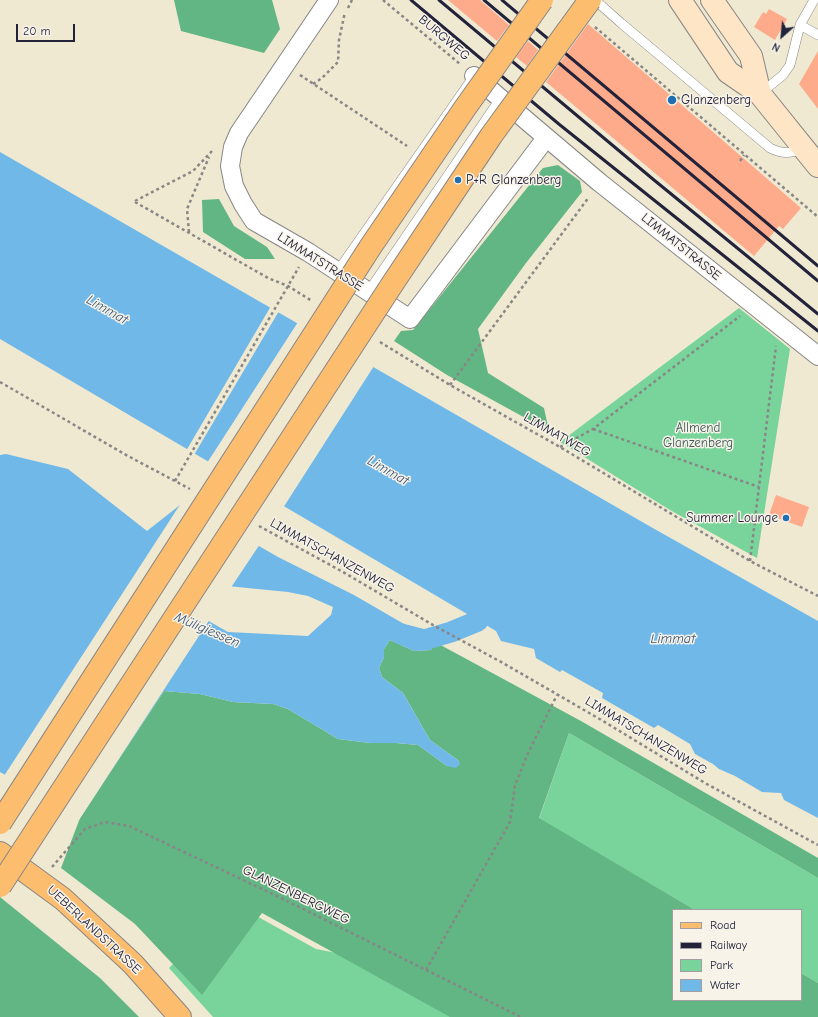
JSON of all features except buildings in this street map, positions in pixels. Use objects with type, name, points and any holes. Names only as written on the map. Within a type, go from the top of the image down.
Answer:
[{"type":"main road","points":[[0,823],[371,246],[465,108],[542,0]]},
{"type":"main road","points":[[0,886],[393,283],[491,136],[590,0]]},
{"type":"main road","points":[[680,0],[728,72],[760,94],[812,155]]},
{"type":"main road","points":[[712,0],[751,56],[760,94]]},
{"type":"main road","name":"UEBERLANDSTRASSE","points":[[0,853],[63,899],[133,964],[180,1017]]},
{"type":"street","name":"LIMMATSTRASSE","points":[[329,0],[239,132],[233,147],[230,166],[234,186],[243,204],[254,220],[308,252],[410,319],[546,138]]},
{"type":"street","name":"LIMMATSTRASSE","points":[[474,76],[500,100],[600,182],[818,356]]},
{"type":"lane","points":[[595,0],[770,148],[778,152],[795,152],[812,155]]},
{"type":"lane","points":[[760,94],[783,75],[790,65],[800,26],[814,0]]},
{"type":"lane","points":[[800,26],[818,35]]},
{"type":"lane","points":[[337,272],[474,76]]},
{"type":"lane","points":[[368,292],[500,100]]},
{"type":"path","points":[[313,84],[322,78],[338,62],[339,40],[345,12],[352,0]]},
{"type":"path","name":"BURGWEG","points":[[383,0],[474,76]]},
{"type":"path","points":[[606,36],[818,217]]},
{"type":"path","points":[[302,76],[419,154]]},
{"type":"path","points":[[189,232],[187,208],[214,149]]},
{"type":"path","points":[[210,155],[193,171],[135,202],[268,278],[288,286],[315,302]]},
{"type":"path","points":[[740,160],[744,155]]},
{"type":"path","points":[[450,385],[600,182]]},
{"type":"path","points":[[0,382],[128,456],[175,481],[288,286]]},
{"type":"path","points":[[560,447],[593,429],[754,305]]},
{"type":"path","points":[[750,561],[778,324]]},
{"type":"path","name":"LIMMATWEG","points":[[376,340],[450,385],[560,447],[750,561],[818,596]]},
{"type":"path","points":[[593,429],[759,487]]},
{"type":"path","name":"LIMMATSCHANZENWEG","points":[[255,524],[503,663],[603,721],[705,783],[818,846]]},
{"type":"path","points":[[426,970],[510,822],[515,785],[529,751],[557,695]]},
{"type":"path","name":"GLANZENBERGWEG","points":[[52,867],[85,829],[105,822],[129,826],[277,896],[520,1017]]},
{"type":"green space","points":[[174,0],[272,0],[280,29],[264,53],[181,31]]},
{"type":"green space","points":[[558,165],[580,181],[582,192],[526,263],[478,329],[488,373],[544,408],[549,431],[447,375],[394,341],[401,331],[413,330],[543,168]]},
{"type":"green space","points":[[219,199],[234,226],[267,247],[275,259],[245,259],[203,232],[202,200]]},
{"type":"green space","name":"Allmend Glanzenberg","points":[[739,308],[790,349],[757,558],[670,510],[560,442]]},
{"type":"green space","points":[[390,640],[414,651],[431,650],[435,642],[581,721],[818,858],[818,878],[569,733],[539,818],[693,909],[672,909],[672,1001],[802,1001],[802,974],[818,983],[818,1017],[450,1017],[262,913],[202,995],[135,924],[61,868],[80,818],[164,691],[200,694],[233,702],[273,704],[288,709],[338,739],[370,743],[418,745],[447,766],[459,761],[430,740],[403,693],[382,677],[379,668],[384,657],[384,649]]},
{"type":"green space","points":[[569,733],[818,878],[818,983],[802,974],[802,909],[693,909],[539,819]]},
{"type":"green space","points":[[0,897],[100,978],[139,1017],[0,1017]]},
{"type":"green space","points":[[233,903],[316,949],[373,960],[465,1017],[213,1017],[169,968]]},
{"type":"water","name":"Limmat","points":[[0,152],[651,527],[818,621],[818,818],[784,800],[781,793],[762,792],[735,776],[719,769],[695,754],[690,744],[658,725],[654,728],[602,698],[603,693],[562,670],[560,672],[536,658],[534,649],[501,641],[496,631],[0,339]]},
{"type":"water","points":[[6,454],[68,469],[147,531],[185,501],[278,557],[354,595],[435,642],[431,650],[414,651],[390,640],[384,649],[384,657],[379,668],[382,677],[403,693],[430,740],[459,761],[460,764],[456,768],[447,766],[418,745],[370,743],[338,739],[288,709],[273,704],[233,702],[200,694],[164,691],[80,818],[0,772],[0,455]],"holes":[[[193,573],[217,585],[288,592],[308,596],[333,607],[331,615],[308,636],[228,632],[175,602]]]},
{"type":"pier","points":[[271,306],[279,311],[194,455],[186,451]]},
{"type":"pier","points":[[298,322],[374,366],[283,508],[207,463]]},
{"type":"pier","points":[[186,499],[260,544],[230,589],[216,587],[194,576],[177,602],[210,619],[79,820],[4,776],[183,500]]},
{"type":"waterway","name":"Müligiessen","points":[[401,634],[424,640],[451,632],[478,621]]},
{"type":"railway","points":[[411,0],[560,125],[818,331]]},
{"type":"railway","points":[[439,0],[654,180],[818,314]]},
{"type":"railway","points":[[484,0],[818,281]]},
{"type":"railway","points":[[502,0],[818,266]]},
{"type":"place","name":"Glanzenberg","points":[[672,100]]},
{"type":"place","name":"P+R Glanzenberg","points":[[458,180]]},
{"type":"place","name":"Summer Lounge","points":[[786,518]]}]
